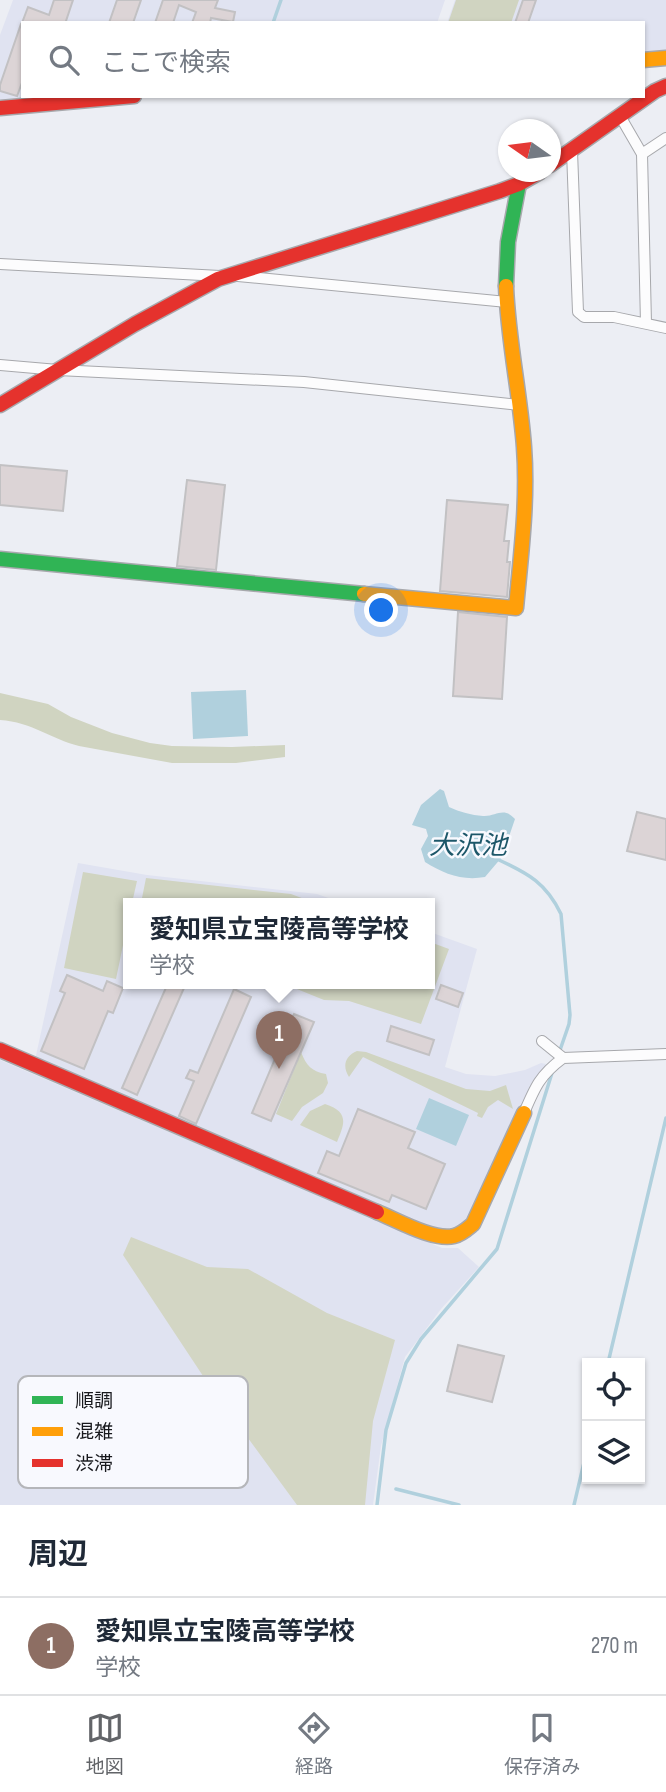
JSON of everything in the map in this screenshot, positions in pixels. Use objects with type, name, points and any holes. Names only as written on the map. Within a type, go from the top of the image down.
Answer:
[{"type":"street","points":[[645,60],[666,58]]},
{"type":"street","points":[[561,158],[655,91],[666,86]]},
{"type":"street","points":[[0,108],[112,98]]},
{"type":"street","points":[[620,117],[642,154],[646,323]]},
{"type":"street","points":[[642,154],[666,138]]},
{"type":"street","points":[[572,151],[578,312],[584,317],[614,317],[666,328]]},
{"type":"street","points":[[0,405],[146,317],[225,276],[522,182]]},
{"type":"street","points":[[0,559],[516,608],[525,509],[524,451],[512,363],[506,277],[510,227],[519,184]]},
{"type":"street","points":[[0,264],[248,277],[507,302]]},
{"type":"street","points":[[0,365],[304,382],[519,405]]},
{"type":"street","points":[[542,1041],[563,1058]]},
{"type":"street","points":[[0,1050],[398,1221],[445,1238],[460,1236],[474,1224],[538,1082],[550,1067],[563,1058],[666,1054]]},
{"type":"shaded area","points":[[13,0],[445,0],[438,21],[21,21],[21,98],[70,98],[0,103],[0,35]]},
{"type":"shaded area","points":[[455,0],[666,0],[666,58],[645,59],[645,21],[448,21]]},
{"type":"shaded area","points":[[78,863],[147,875],[317,894],[329,898],[123,898],[123,989],[435,989],[435,934],[477,949],[445,1067],[466,1074],[495,1076],[525,1070],[541,1063],[546,1064],[474,1212],[460,1225],[439,1231],[35,1060]]},
{"type":"shaded area","points":[[0,1060],[442,1248],[458,1248],[479,1267],[441,1309],[405,1357],[381,1446],[373,1505],[0,1505]]},
{"type":"green space","points":[[456,0],[519,0],[512,21],[449,21]]},
{"type":"green space","points":[[0,693],[48,704],[71,717],[112,733],[150,743],[232,747],[285,745],[285,757],[236,763],[172,763],[79,746],[32,727],[0,720]]},
{"type":"green space","points":[[83,872],[137,881],[133,898],[123,898],[123,945],[116,979],[64,968]]},
{"type":"green space","points":[[146,878],[291,894],[302,898],[142,898]]},
{"type":"green space","points":[[435,944],[449,949],[435,986]]},
{"type":"green space","points":[[297,989],[434,989],[421,1024],[349,1001],[324,1000]]},
{"type":"green space","points":[[357,1051],[466,1089],[490,1091],[506,1085],[513,1109],[498,1100],[488,1107],[482,1118],[477,1116],[478,1113],[363,1057],[349,1077],[346,1062]]},
{"type":"green space","points":[[301,1052],[310,1067],[326,1074],[328,1083],[323,1093],[302,1107],[292,1121],[276,1114]]},
{"type":"green space","points":[[325,1104],[338,1111],[343,1119],[337,1142],[300,1125],[310,1111]]},
{"type":"green space","points":[[131,1237],[207,1267],[248,1269],[327,1313],[395,1340],[373,1421],[365,1505],[297,1505],[248,1438],[248,1376],[203,1376],[123,1255]]},
{"type":"water","points":[[246,690],[248,736],[193,739],[191,692]]},
{"type":"water","name":"大沢池","points":[[440,789],[444,791],[449,807],[453,809],[483,816],[507,813],[515,819],[502,857],[485,877],[453,875],[425,862],[421,849],[428,836],[426,829],[412,825],[421,805]]},
{"type":"water","points":[[429,1098],[469,1115],[456,1146],[416,1129]]},
{"type":"building","points":[[54,0],[73,0],[66,21],[23,21],[28,7],[49,15]]},
{"type":"building","points":[[117,0],[141,0],[134,21],[110,21]]},
{"type":"building","points":[[163,0],[218,0],[215,8],[235,12],[233,21],[211,18],[210,21],[193,21],[196,12],[179,5],[174,21],[156,21]]},
{"type":"building","points":[[523,0],[536,0],[529,21],[516,21]]},
{"type":"building","points":[[21,24],[21,85],[17,96],[0,91]]},
{"type":"building","points":[[0,465],[67,471],[63,511],[0,505]]},
{"type":"building","points":[[187,480],[225,485],[216,570],[177,566]]},
{"type":"building","points":[[447,500],[508,505],[504,541],[509,541],[507,597],[440,591]]},
{"type":"building","points":[[458,612],[507,617],[502,699],[453,696]]},
{"type":"building","points":[[637,812],[666,819],[666,860],[627,851]]},
{"type":"building","points":[[67,975],[103,991],[107,981],[123,988],[113,1013],[108,1011],[84,1069],[41,1051],[65,993],[60,991]]},
{"type":"building","points":[[441,985],[463,993],[458,1007],[436,999]]},
{"type":"building","points":[[165,989],[184,989],[137,1095],[122,1088]]},
{"type":"building","points":[[234,989],[251,997],[196,1124],[179,1116],[194,1081],[186,1078],[190,1070],[198,1073]]},
{"type":"building","points":[[294,1014],[314,1022],[271,1121],[252,1113]]},
{"type":"building","points":[[391,1026],[434,1040],[429,1055],[387,1041]]},
{"type":"building","points":[[358,1109],[415,1132],[408,1148],[445,1164],[426,1209],[392,1195],[389,1202],[318,1173],[327,1151],[339,1156]]},
{"type":"building","points":[[458,1345],[504,1356],[492,1402],[447,1391]]},
{"type":"waterway","points":[[274,21],[281,0]]},
{"type":"waterway","points":[[499,860],[543,887],[561,914],[570,1015],[559,1053]]},
{"type":"waterway","points":[[377,1505],[386,1430],[406,1363],[421,1339],[497,1249],[552,1073]]},
{"type":"waterway","points":[[609,1358],[666,1118]]},
{"type":"waterway","points":[[574,1505],[582,1471]]},
{"type":"waterway","points":[[396,1489],[459,1505]]},
{"type":"traffic: fast","points":[[506,286],[508,242],[519,184]]},
{"type":"traffic: fast","points":[[0,559],[364,594]]},
{"type":"traffic: slow","points":[[645,60],[666,58]]},
{"type":"traffic: slow","points":[[364,594],[516,608],[525,467],[506,286]]},
{"type":"traffic: slow","points":[[377,1212],[436,1235],[445,1237],[460,1234],[473,1224],[524,1113]]},
{"type":"traffic: jam","points":[[561,157],[666,86]]},
{"type":"traffic: jam","points":[[0,108],[112,98]]},
{"type":"traffic: jam","points":[[0,405],[135,324],[218,279],[522,182]]},
{"type":"traffic: jam","points":[[0,1050],[377,1212]]},
{"type":"place","name":"愛知県立宝陵高等学校","points":[[279,1069]]}]
